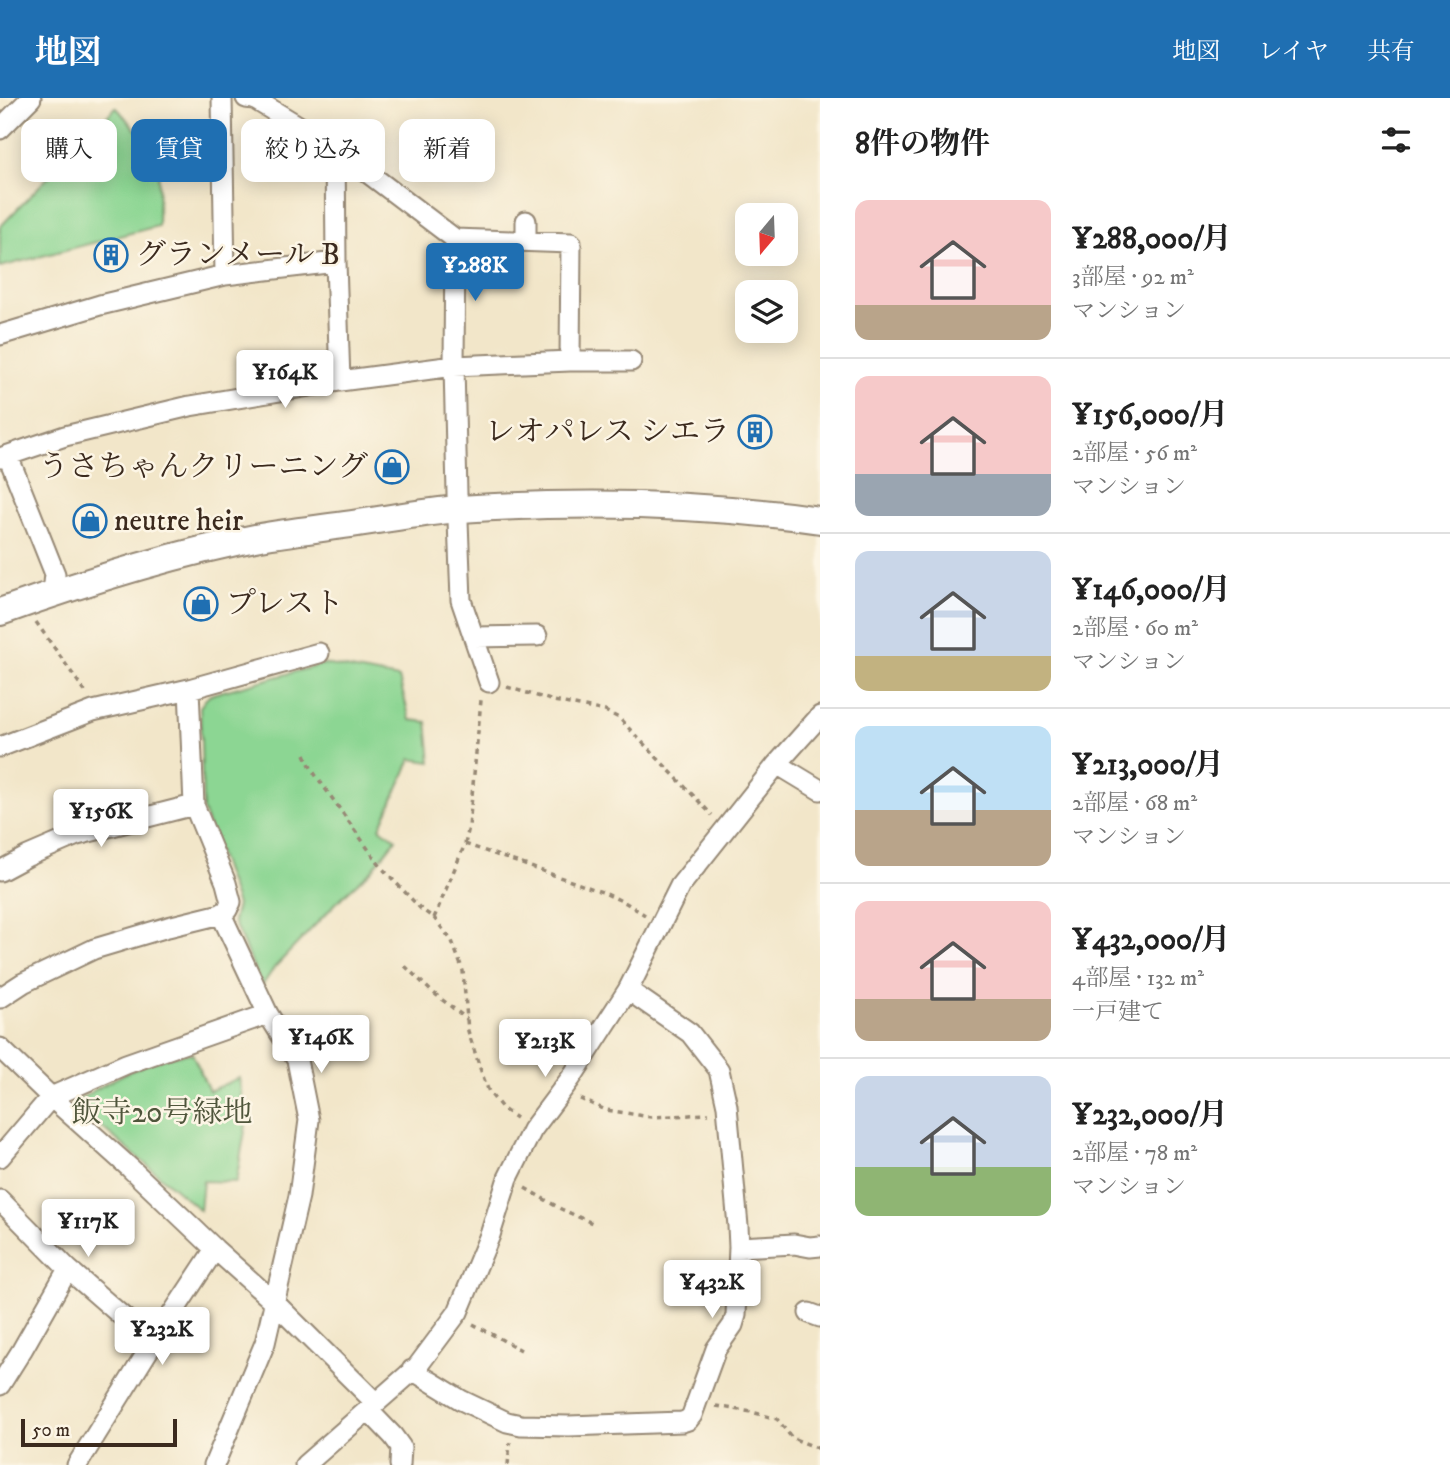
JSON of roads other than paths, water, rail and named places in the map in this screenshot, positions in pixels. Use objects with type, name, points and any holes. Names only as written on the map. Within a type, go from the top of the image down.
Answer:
[{"type":"street","points":[[0,129],[31,98]]},
{"type":"street","points":[[222,98],[225,275]]},
{"type":"street","points":[[246,98],[254,99],[287,119]]},
{"type":"street","points":[[335,182],[340,381]]},
{"type":"street","points":[[380,182],[455,239],[571,243],[570,361]]},
{"type":"street","points":[[526,221],[526,241]]},
{"type":"street","points":[[455,239],[454,366],[461,600],[489,682]]},
{"type":"street","points":[[0,335],[100,305],[225,275],[336,262]]},
{"type":"street","points":[[50,594],[55,574],[4,457],[65,436],[190,406],[340,381],[454,366],[631,361]]},
{"type":"street","points":[[0,612],[50,594],[182,555],[260,537],[458,509],[560,505],[658,506],[743,511],[820,520]]},
{"type":"street","points":[[474,637],[537,636]]},
{"type":"street","points":[[0,747],[93,711],[189,689],[319,653]]},
{"type":"street","points":[[0,998],[23,983],[94,949],[222,914],[227,910],[231,902],[226,883],[194,805],[189,689]]},
{"type":"street","points":[[305,1465],[417,1367],[458,1312],[490,1235],[508,1178],[532,1130],[564,1088],[628,990],[680,886],[777,764],[820,716]]},
{"type":"street","points":[[777,764],[820,790]]},
{"type":"street","points":[[0,871],[77,835],[194,805]]},
{"type":"street","points":[[214,1465],[265,1343],[299,1196],[309,1120],[297,1060],[268,1014],[222,914]]},
{"type":"street","points":[[412,1370],[461,1400],[507,1422],[522,1425],[569,1426],[688,1420],[716,1349],[733,1325],[736,1315],[739,1247],[728,1114],[719,1070],[690,1033],[628,990]]},
{"type":"street","points":[[0,1157],[51,1097],[126,1064],[268,1014]]},
{"type":"street","points":[[0,1048],[274,1302],[372,1406],[401,1447],[400,1465]]},
{"type":"street","points":[[0,1200],[68,1269],[153,1343]]},
{"type":"street","points":[[739,1247],[794,1244],[820,1246]]},
{"type":"street","points":[[77,1465],[215,1249]]},
{"type":"street","points":[[0,1385],[68,1269]]},
{"type":"place","name":"グランメール B","points":[[111,255]]},
{"type":"place","name":"レオパレス シエラ","points":[[755,432]]},
{"type":"place","name":"うさちゃんクリーニング","points":[[392,467]]},
{"type":"place","name":"neutre heir","points":[[90,521]]},
{"type":"place","name":"プレスト","points":[[201,604]]},
{"type":"park label","name":"飯寺20号緑地","points":[[162,1113]]}]
